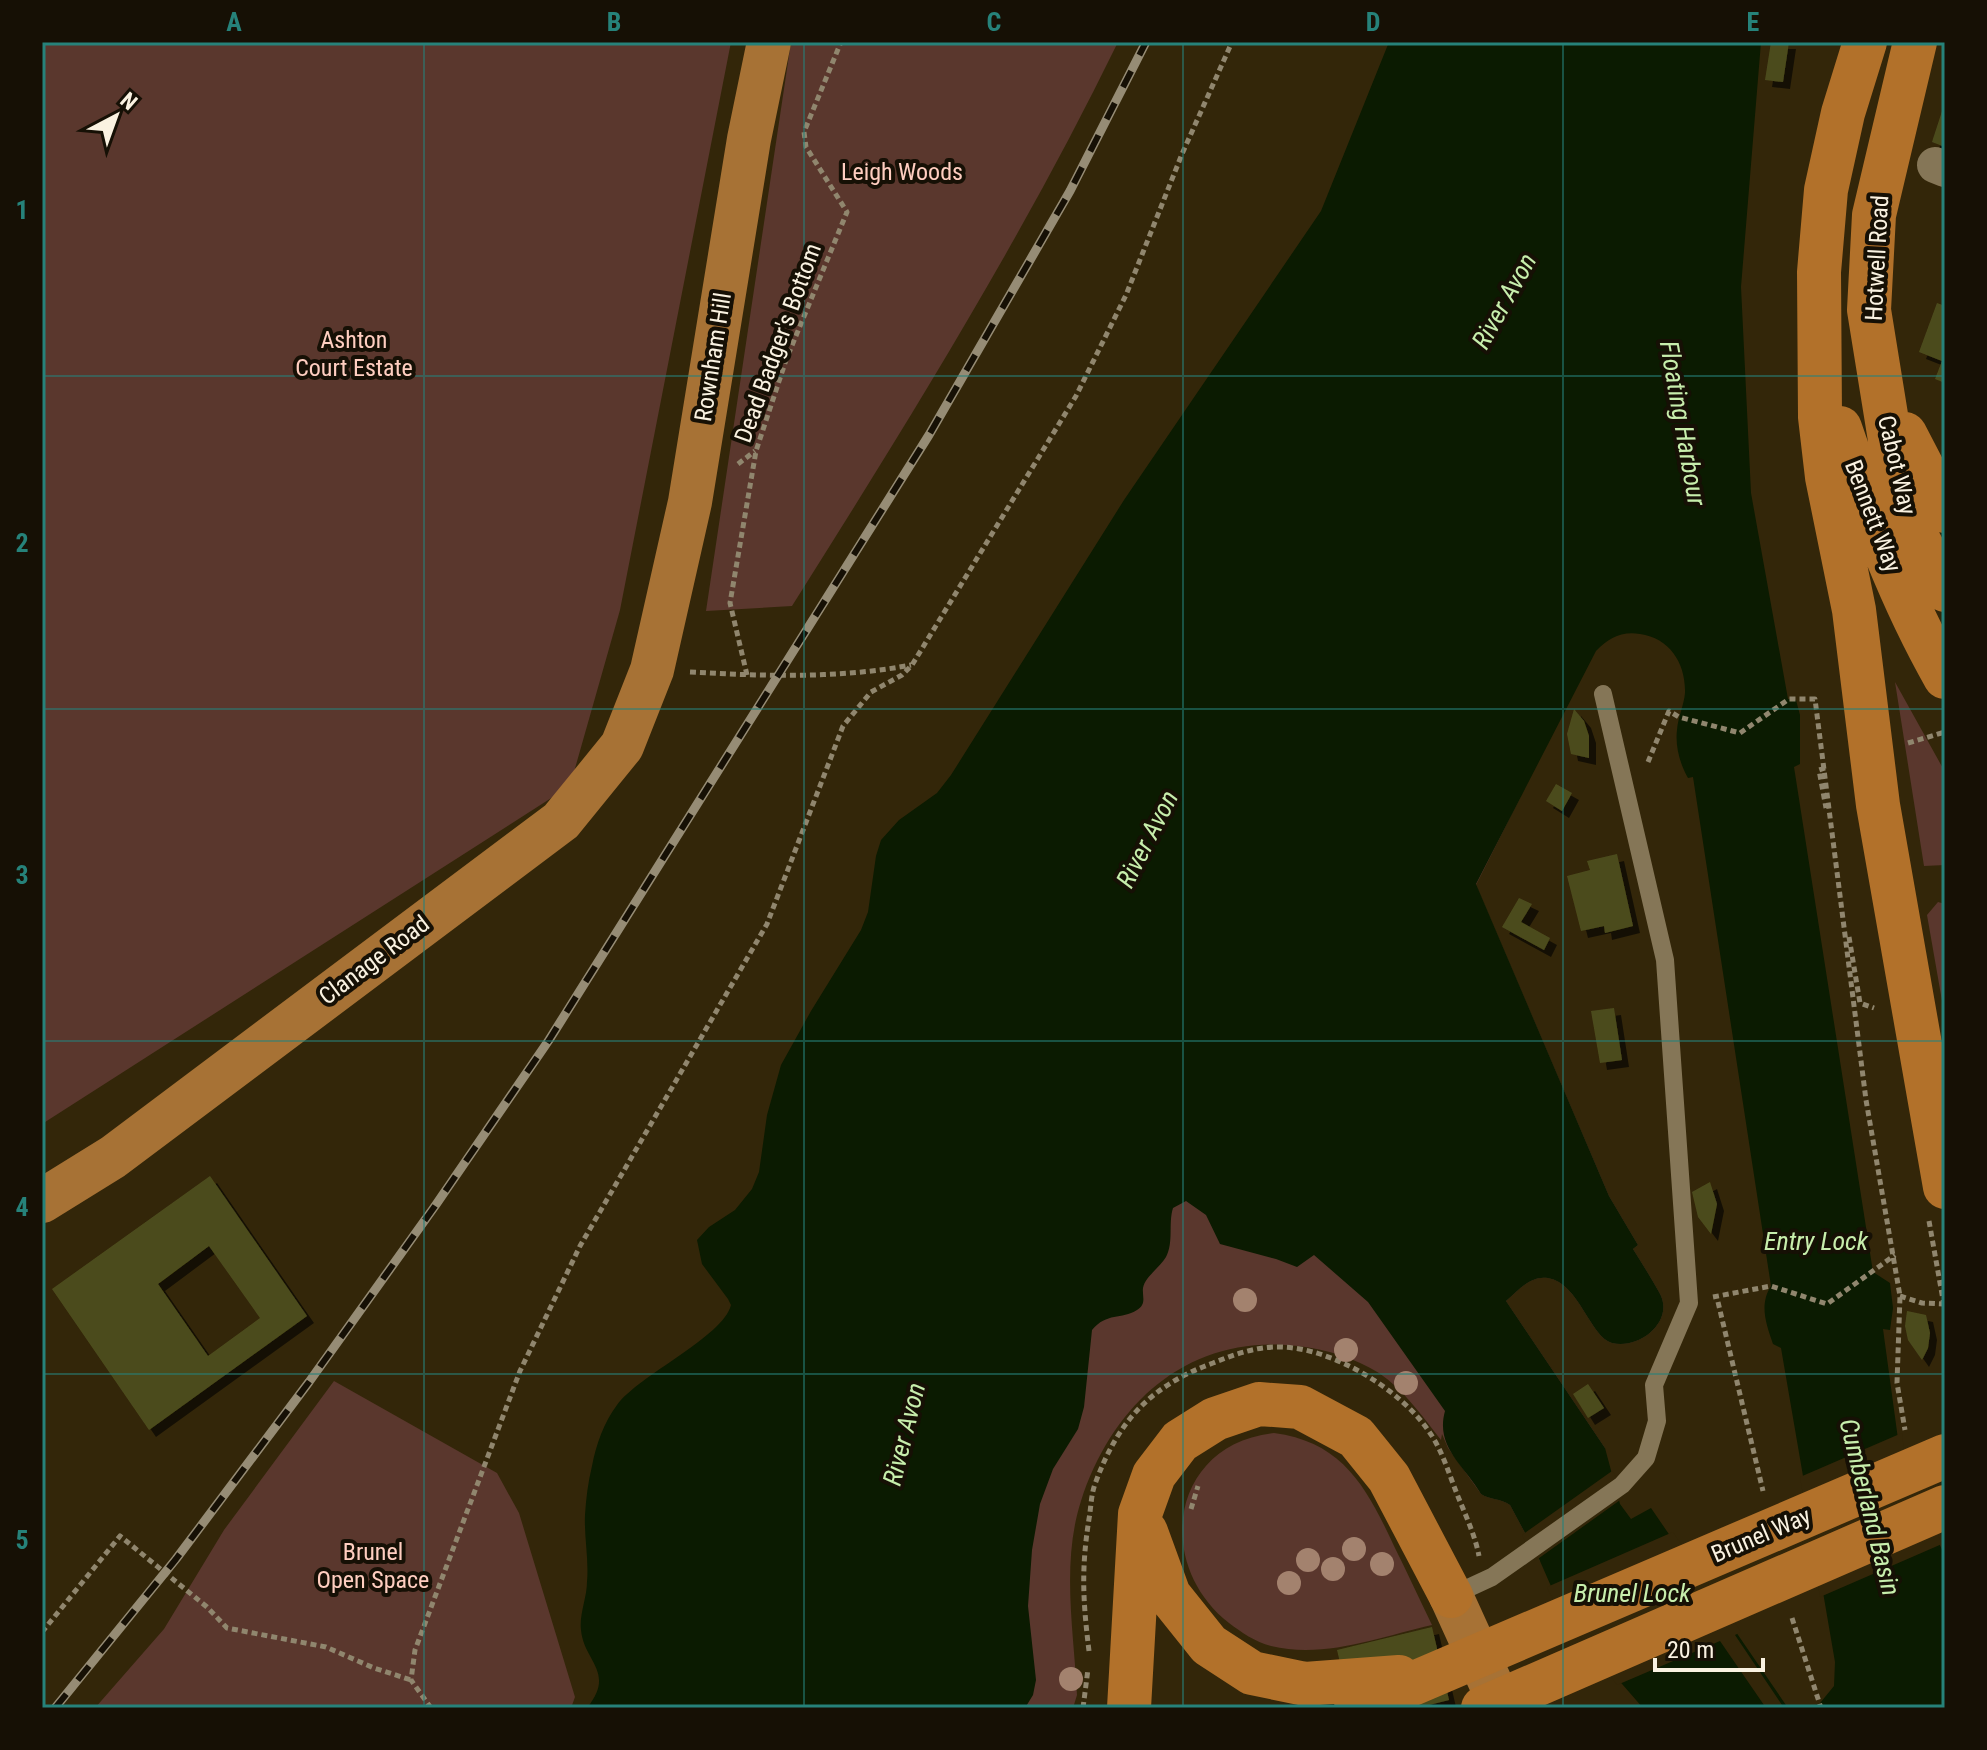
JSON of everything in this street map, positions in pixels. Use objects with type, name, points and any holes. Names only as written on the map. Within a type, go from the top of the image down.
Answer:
[{"type":"highway","points":[[1865,42],[1843,113],[1826,190],[1819,272],[1820,417],[1827,477],[1854,610],[1878,805],[1945,1187]]},
{"type":"highway","name":"Hotwell Road","points":[[1879,381],[1869,310],[1874,215],[1915,42]]},
{"type":"highway","name":"Bennett Way","points":[[1821,348],[1837,419],[1877,532],[1920,634],[1945,677]]},
{"type":"highway","points":[[1879,381],[1945,511]]},
{"type":"highway","name":"Cabot Way","points":[[1879,381],[1896,477],[1911,526],[1945,590]]},
{"type":"highway","points":[[1129,1708],[1140,1514],[1154,1475],[1180,1441],[1215,1419],[1259,1404],[1300,1407],[1356,1437],[1389,1478],[1451,1596]]},
{"type":"highway","name":"Brunel Way","points":[[1356,1708],[1927,1450]]},
{"type":"highway","name":"Brunel Way","points":[[1483,1708],[1526,1695],[1945,1507]]},
{"type":"highway","points":[[1140,1514],[1169,1595],[1209,1645],[1252,1673],[1305,1684],[1369,1681],[1437,1672]]},
{"type":"main road","name":"Rownham Hill","points":[[652,670],[690,502],[749,139],[769,42]]},
{"type":"main road","name":"Clanage Road","points":[[42,1201],[113,1157],[561,821],[622,746],[652,670]]},
{"type":"main road","points":[[1451,1596],[1502,1708]]},
{"type":"lane","points":[[1451,1596],[1492,1577],[1622,1485],[1646,1458],[1657,1421],[1654,1385],[1689,1303],[1665,960],[1603,694]]},
{"type":"path","name":"Dead Badger's Bottom","points":[[747,675],[730,603],[756,451],[786,360],[847,212],[806,147],[804,132],[841,42]]},
{"type":"path","points":[[411,1680],[415,1650],[520,1371],[580,1246],[767,924],[843,726],[871,692],[902,675],[912,665],[1076,396],[1126,295],[1182,154],[1232,42]]},
{"type":"path","points":[[652,670],[765,675],[869,673],[912,665]]},
{"type":"path","points":[[1633,821],[1649,756],[1669,711],[1679,717],[1740,733],[1789,699],[1815,699],[1866,1100],[1900,1296],[1897,1383],[1927,1450]]},
{"type":"path","points":[[1819,770],[1860,1003],[1887,1013]]},
{"type":"path","points":[[1689,1303],[1771,1286],[1827,1304],[1895,1255]]},
{"type":"path","points":[[1900,1296],[1922,1303],[1943,1304]]},
{"type":"path","points":[[1083,1708],[1090,1655],[1082,1590],[1085,1543],[1094,1487],[1112,1445],[1138,1409],[1167,1383],[1241,1352],[1278,1346],[1312,1353],[1358,1369],[1397,1395],[1430,1433],[1464,1513],[1479,1560]]},
{"type":"path","points":[[42,1632],[120,1536],[207,1607],[227,1628],[326,1647],[411,1680],[431,1708]]},
{"type":"path","points":[[1819,1697],[1821,1708]]},
{"type":"green space","name":"Ashton Court Estate","points":[[42,42],[731,42],[620,610],[570,786],[42,1124]]},
{"type":"green space","name":"Leigh Woods","points":[[791,42],[1118,42],[1004,258],[792,606],[706,611]]},
{"type":"green space","points":[[1895,682],[1945,772],[1945,865],[1924,866]]},
{"type":"green space","points":[[1521,796],[1476,885],[1609,1196],[1638,1245],[1633,1249],[1663,1303],[1663,1313],[1652,1331],[1634,1342],[1623,1344],[1604,1339],[1576,1299],[1559,1282],[1548,1278],[1530,1281],[1506,1301],[1605,1448],[1598,1466],[1540,1561],[1510,1505],[1481,1494],[1448,1448],[1442,1434],[1441,1440],[1405,1395],[1379,1373],[1350,1359],[1309,1347],[1259,1345],[1223,1351],[1190,1363],[1161,1382],[1135,1405],[1113,1433],[1095,1465],[1081,1501],[1072,1549],[1070,1598],[1077,1695],[1073,1708],[870,1708],[942,1479]]},
{"type":"green space","points":[[1938,902],[1945,904],[1945,1018],[1927,915]]},
{"type":"green space","name":"Brunel Open Space","points":[[334,1381],[497,1473],[519,1513],[575,1697],[571,1708],[95,1708],[164,1629],[224,1530]]},
{"type":"green space","points":[[1274,1433],[1318,1446],[1350,1471],[1374,1505],[1432,1625],[1352,1645],[1291,1649],[1265,1644],[1248,1636],[1229,1623],[1205,1598],[1189,1570],[1183,1539],[1184,1510],[1194,1482],[1213,1459],[1239,1442]]},
{"type":"water","points":[[1389,42],[1761,42],[1741,287],[1751,493],[1788,699],[1796,700],[1800,715],[1800,764],[1794,767],[1873,1272],[1890,1283],[1893,1308],[1890,1330],[1883,1329],[1901,1461],[1945,1556],[1945,1708],[1816,1708],[1834,1686],[1835,1662],[1781,1348],[1773,1344],[1765,1314],[1765,1300],[1771,1286],[1693,777],[1688,778],[1677,749],[1685,682],[1679,663],[1668,647],[1651,636],[1633,633],[1616,636],[1596,651],[1476,884],[1609,1196],[1638,1245],[1633,1249],[1659,1292],[1663,1313],[1652,1331],[1634,1342],[1623,1344],[1604,1339],[1576,1299],[1559,1282],[1548,1278],[1530,1281],[1506,1301],[1605,1448],[1620,1504],[1631,1519],[1651,1508],[1788,1708],[1643,1708],[1557,1600],[1510,1505],[1481,1494],[1453,1455],[1444,1435],[1445,1411],[1368,1302],[1314,1255],[1297,1267],[1220,1244],[1206,1215],[1186,1201],[1173,1208],[1168,1251],[1144,1284],[1142,1305],[1131,1313],[1103,1321],[1092,1330],[1084,1407],[1078,1429],[1053,1469],[1040,1504],[1032,1550],[1028,1606],[1036,1680],[1033,1695],[1025,1708],[587,1708],[599,1685],[599,1676],[583,1641],[581,1624],[587,1588],[586,1503],[598,1442],[612,1412],[628,1393],[713,1330],[731,1305],[702,1264],[697,1240],[709,1227],[735,1210],[752,1189],[759,1172],[767,1115],[781,1065],[861,930],[868,912],[881,840],[899,820],[937,793],[951,775],[1124,500],[1321,211]]},
{"type":"pier","points":[[1902,1433],[1905,1460],[1942,1544],[1820,1597],[1800,1477]]},
{"type":"pier","points":[[1612,1471],[1623,1498],[1535,1561],[1522,1535]]},
{"type":"pier","name":"Brunel Lock","points":[[1673,1532],[1741,1632],[1735,1635],[1784,1708],[1766,1708],[1720,1641],[1617,1685],[1554,1602],[1547,1587]]},
{"type":"building","points":[[1771,42],[1789,42],[1783,82],[1765,80]]},
{"type":"building","points":[[1945,105],[1945,147],[1932,142]]},
{"type":"building","points":[[1937,303],[1945,306],[1945,383],[1935,379],[1942,361],[1919,352]]},
{"type":"building","points":[[1574,709],[1584,721],[1589,736],[1589,758],[1571,754],[1567,734]]},
{"type":"building","points":[[1556,784],[1572,793],[1562,811],[1546,801]]},
{"type":"building","points":[[1617,854],[1633,926],[1605,933],[1604,926],[1581,931],[1567,876],[1590,870],[1587,861]]},
{"type":"building","points":[[1519,898],[1532,904],[1521,922],[1550,938],[1544,950],[1502,927]]},
{"type":"building","points":[[1614,1008],[1622,1060],[1600,1063],[1591,1011]]},
{"type":"building","points":[[210,1176],[307,1316],[149,1430],[52,1289]],"holes":[[[209,1246],[260,1318],[208,1356],[158,1284]]]},
{"type":"building","points":[[1710,1182],[1717,1204],[1711,1234],[1698,1217],[1692,1192]]},
{"type":"building","points":[[1907,1311],[1926,1315],[1930,1333],[1922,1360],[1908,1340],[1905,1326]]},
{"type":"building","points":[[1588,1384],[1604,1408],[1588,1418],[1573,1394]]},
{"type":"building","points":[[1432,1627],[1449,1700],[1417,1708],[1351,1708],[1337,1650]]},
{"type":"railway","points":[[55,1708],[176,1559],[309,1382],[549,1040],[929,435],[1070,191],[1146,42]]},
{"type":"water label","name":"River Avon","points":[[1504,301]]},
{"type":"water label","name":"Floating Harbour","points":[[1683,423]]},
{"type":"water label","name":"River Avon","points":[[1147,839]]},
{"type":"water label","name":"Entry Lock","points":[[1816,1241]]},
{"type":"water label","name":"River Avon","points":[[904,1434]]},
{"type":"water label","name":"Cumberland Basin","points":[[1870,1507]]}]
